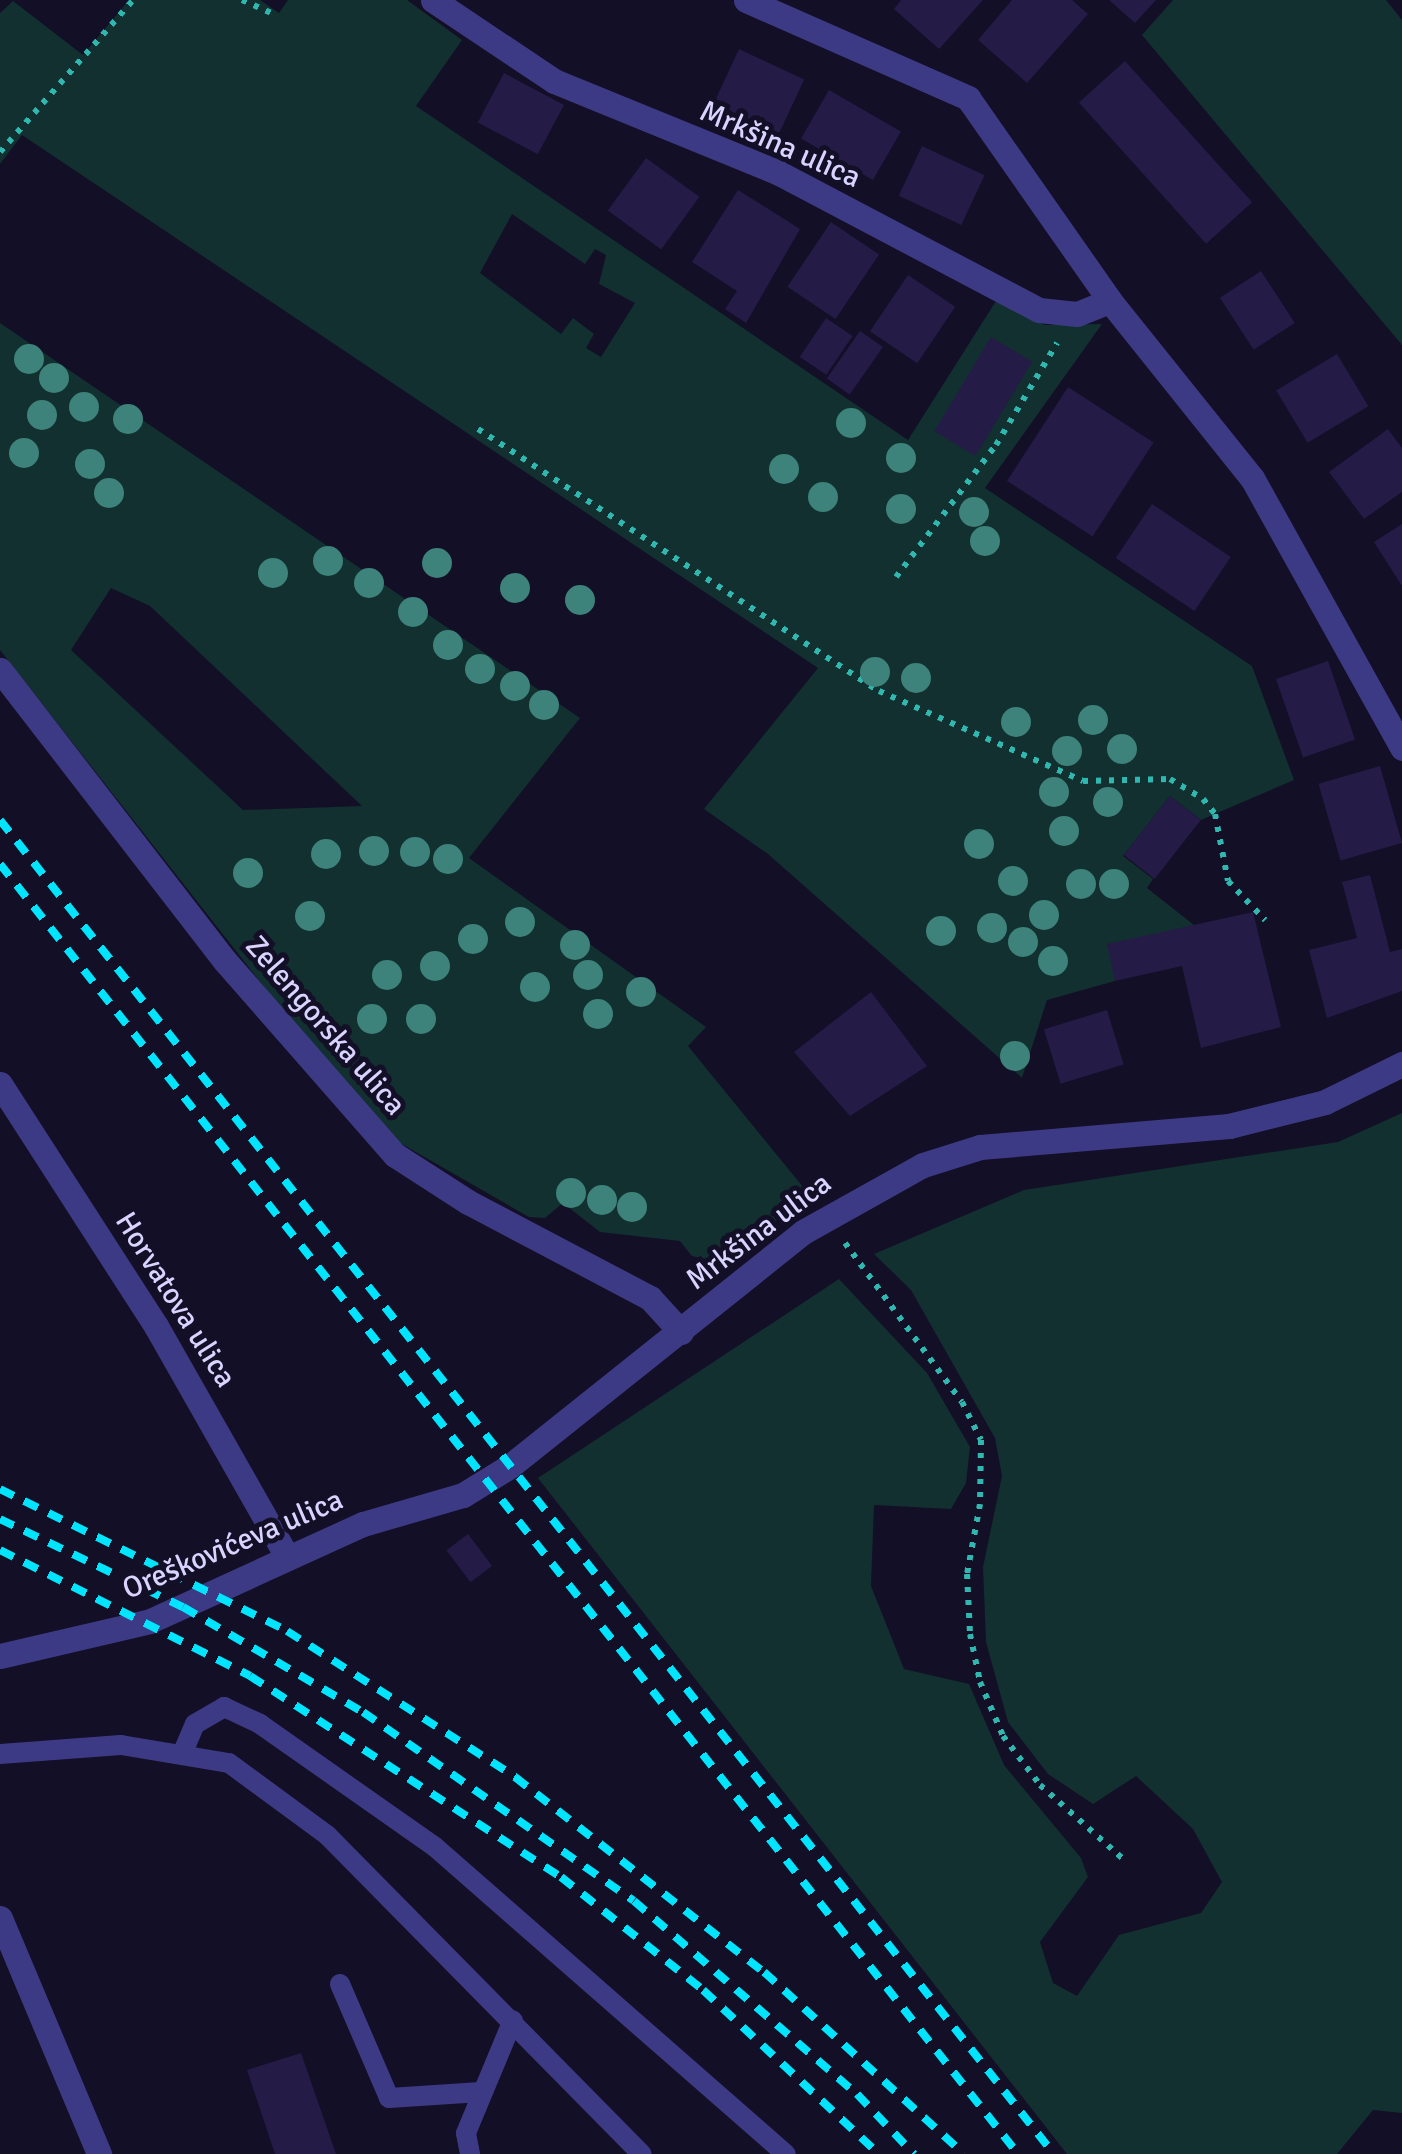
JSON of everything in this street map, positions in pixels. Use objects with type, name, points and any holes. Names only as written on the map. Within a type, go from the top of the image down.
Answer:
[{"type":"street","name":"Mrkšina ulica","points":[[433,0],[554,81],[779,173],[1040,310],[1059,312]]},
{"type":"street","points":[[746,0],[968,98],[1110,301],[1252,478],[1402,748]]},
{"type":"street","points":[[1059,312],[1077,314],[1110,301]]},
{"type":"street","name":"Zelengorska ulica","points":[[0,670],[225,961],[395,1154],[468,1202],[650,1298],[681,1332]]},
{"type":"street","name":"Mrkšina ulica","points":[[487,1481],[826,1218],[896,1177],[980,1147],[1228,1126],[1324,1102],[1402,1064]]},
{"type":"street","name":"Horvatova ulica","points":[[0,1084],[156,1326],[286,1555]]},
{"type":"street","name":"Oreškovićeva ulica","points":[[0,1656],[150,1621],[286,1555],[487,1481]]},
{"type":"street","points":[[0,1918],[99,2154]]},
{"type":"lane","points":[[183,1752],[195,1724],[224,1707],[260,1724],[435,1846],[786,2154]]},
{"type":"lane","points":[[0,1754],[121,1746],[183,1752],[229,1764],[327,1835],[642,2154]]},
{"type":"lane","points":[[340,1984],[389,2098],[481,2092]]},
{"type":"lane","points":[[470,2154],[466,2133],[513,2020]]},
{"type":"path","points":[[0,152],[133,0]]},
{"type":"path","points":[[242,0],[273,14]]},
{"type":"path","points":[[896,577],[1057,350],[1059,312]]},
{"type":"path","points":[[478,429],[879,691],[1083,781],[1170,779],[1203,798],[1215,814],[1228,881],[1265,920]]},
{"type":"path","points":[[826,1218],[921,1342],[981,1440],[980,1504],[967,1574],[970,1634],[980,1682],[1004,1736],[1040,1785],[1123,1860]]},
{"type":"green space","points":[[129,0],[260,0],[279,13],[288,0],[407,0],[462,40],[416,106],[908,440],[996,301],[1045,325],[1102,324],[985,488],[1252,666],[1294,780],[1201,820],[1170,796],[1123,856],[1153,879],[1147,888],[1194,925],[1115,981],[1047,1000],[1022,1078],[768,854],[704,809],[818,668],[22,135],[0,164],[0,13],[13,1],[83,55]],"holes":[[[512,214],[585,264],[595,249],[606,255],[599,284],[635,303],[601,357],[586,348],[594,334],[573,318],[561,334],[480,273]]]},
{"type":"green space","points":[[1173,0],[1386,0],[1402,20],[1402,345],[1142,35]]},
{"type":"green space","points":[[0,323],[580,718],[469,858],[706,1027],[688,1046],[812,1198],[714,1261],[692,1256],[680,1241],[600,1232],[563,1203],[545,1218],[529,1217],[400,1143],[323,1062],[0,650]],"holes":[[[111,588],[150,606],[362,806],[243,810],[71,650]]]},
{"type":"green space","points":[[1402,1113],[1402,2113],[1373,2110],[1337,2154],[1067,2154],[538,1478],[839,1279],[927,1373],[970,1447],[966,1483],[951,1509],[874,1505],[871,1586],[904,1669],[969,1684],[1004,1765],[1081,1858],[1088,1877],[1040,1942],[1053,1983],[1077,1996],[1119,1935],[1201,1913],[1222,1882],[1193,1829],[1136,1776],[1093,1804],[1048,1774],[1008,1722],[986,1642],[983,1567],[1002,1476],[995,1438],[911,1290],[874,1254],[1024,1190],[1338,1142]]},
{"type":"building","points":[[901,0],[983,0],[939,49],[894,9]]},
{"type":"building","points":[[1012,0],[1072,0],[1088,14],[1027,83],[978,40]]},
{"type":"building","points":[[1109,0],[1156,0],[1135,23]]},
{"type":"building","points":[[739,49],[804,79],[779,134],[714,103]]},
{"type":"building","points":[[1125,61],[1252,202],[1206,244],[1079,102]]},
{"type":"building","points":[[504,73],[564,105],[538,154],[478,122]]},
{"type":"building","points":[[829,90],[901,131],[873,180],[801,138]]},
{"type":"building","points":[[922,146],[985,175],[961,225],[899,196]]},
{"type":"building","points":[[646,158],[699,197],[661,249],[608,211]]},
{"type":"building","points":[[738,190],[800,229],[746,323],[725,309],[737,291],[692,262]]},
{"type":"building","points":[[831,222],[879,254],[835,319],[787,287]]},
{"type":"building","points":[[1261,271],[1295,323],[1254,350],[1220,298]]},
{"type":"building","points":[[908,275],[955,307],[917,363],[870,331]]},
{"type":"building","points":[[826,318],[853,336],[826,375],[800,357]]},
{"type":"building","points":[[860,331],[883,347],[850,395],[827,379]]},
{"type":"building","points":[[991,337],[1032,362],[975,456],[934,431]]},
{"type":"building","points":[[1337,354],[1368,406],[1308,443],[1276,391]]},
{"type":"building","points":[[1068,387],[1154,443],[1093,536],[1007,481]]},
{"type":"building","points":[[1388,429],[1402,448],[1402,492],[1364,519],[1329,472]]},
{"type":"building","points":[[1152,504],[1231,557],[1194,611],[1116,558]]},
{"type":"building","points":[[1402,524],[1402,586],[1374,542]]},
{"type":"building","points":[[1328,661],[1355,739],[1303,757],[1276,679]]},
{"type":"building","points":[[1380,766],[1402,843],[1341,861],[1318,784]]},
{"type":"building","points":[[1170,796],[1201,820],[1155,879],[1124,855]]},
{"type":"building","points":[[1370,875],[1390,952],[1402,949],[1402,991],[1327,1018],[1309,950],[1357,938],[1342,882]]},
{"type":"building","points":[[1253,912],[1281,1027],[1201,1048],[1182,966],[1115,981],[1107,944]]},
{"type":"building","points":[[871,992],[927,1066],[850,1116],[794,1052]]},
{"type":"building","points":[[1107,1010],[1124,1065],[1061,1084],[1044,1029]]},
{"type":"building","points":[[468,1534],[492,1566],[471,1582],[446,1550]]},
{"type":"building","points":[[301,2053],[336,2154],[275,2154],[247,2070]]},
{"type":"railway","points":[[0,820],[1054,2154]]},
{"type":"railway","points":[[0,864],[1018,2154]]},
{"type":"railway","points":[[0,1489],[287,1631],[515,1777],[764,1972],[964,2154]]},
{"type":"railway","points":[[0,1519],[183,1607],[363,1712],[634,1901],[857,2094],[914,2154]]},
{"type":"railway","points":[[0,1550],[250,1676],[561,1877],[703,1990],[879,2154]]}]
